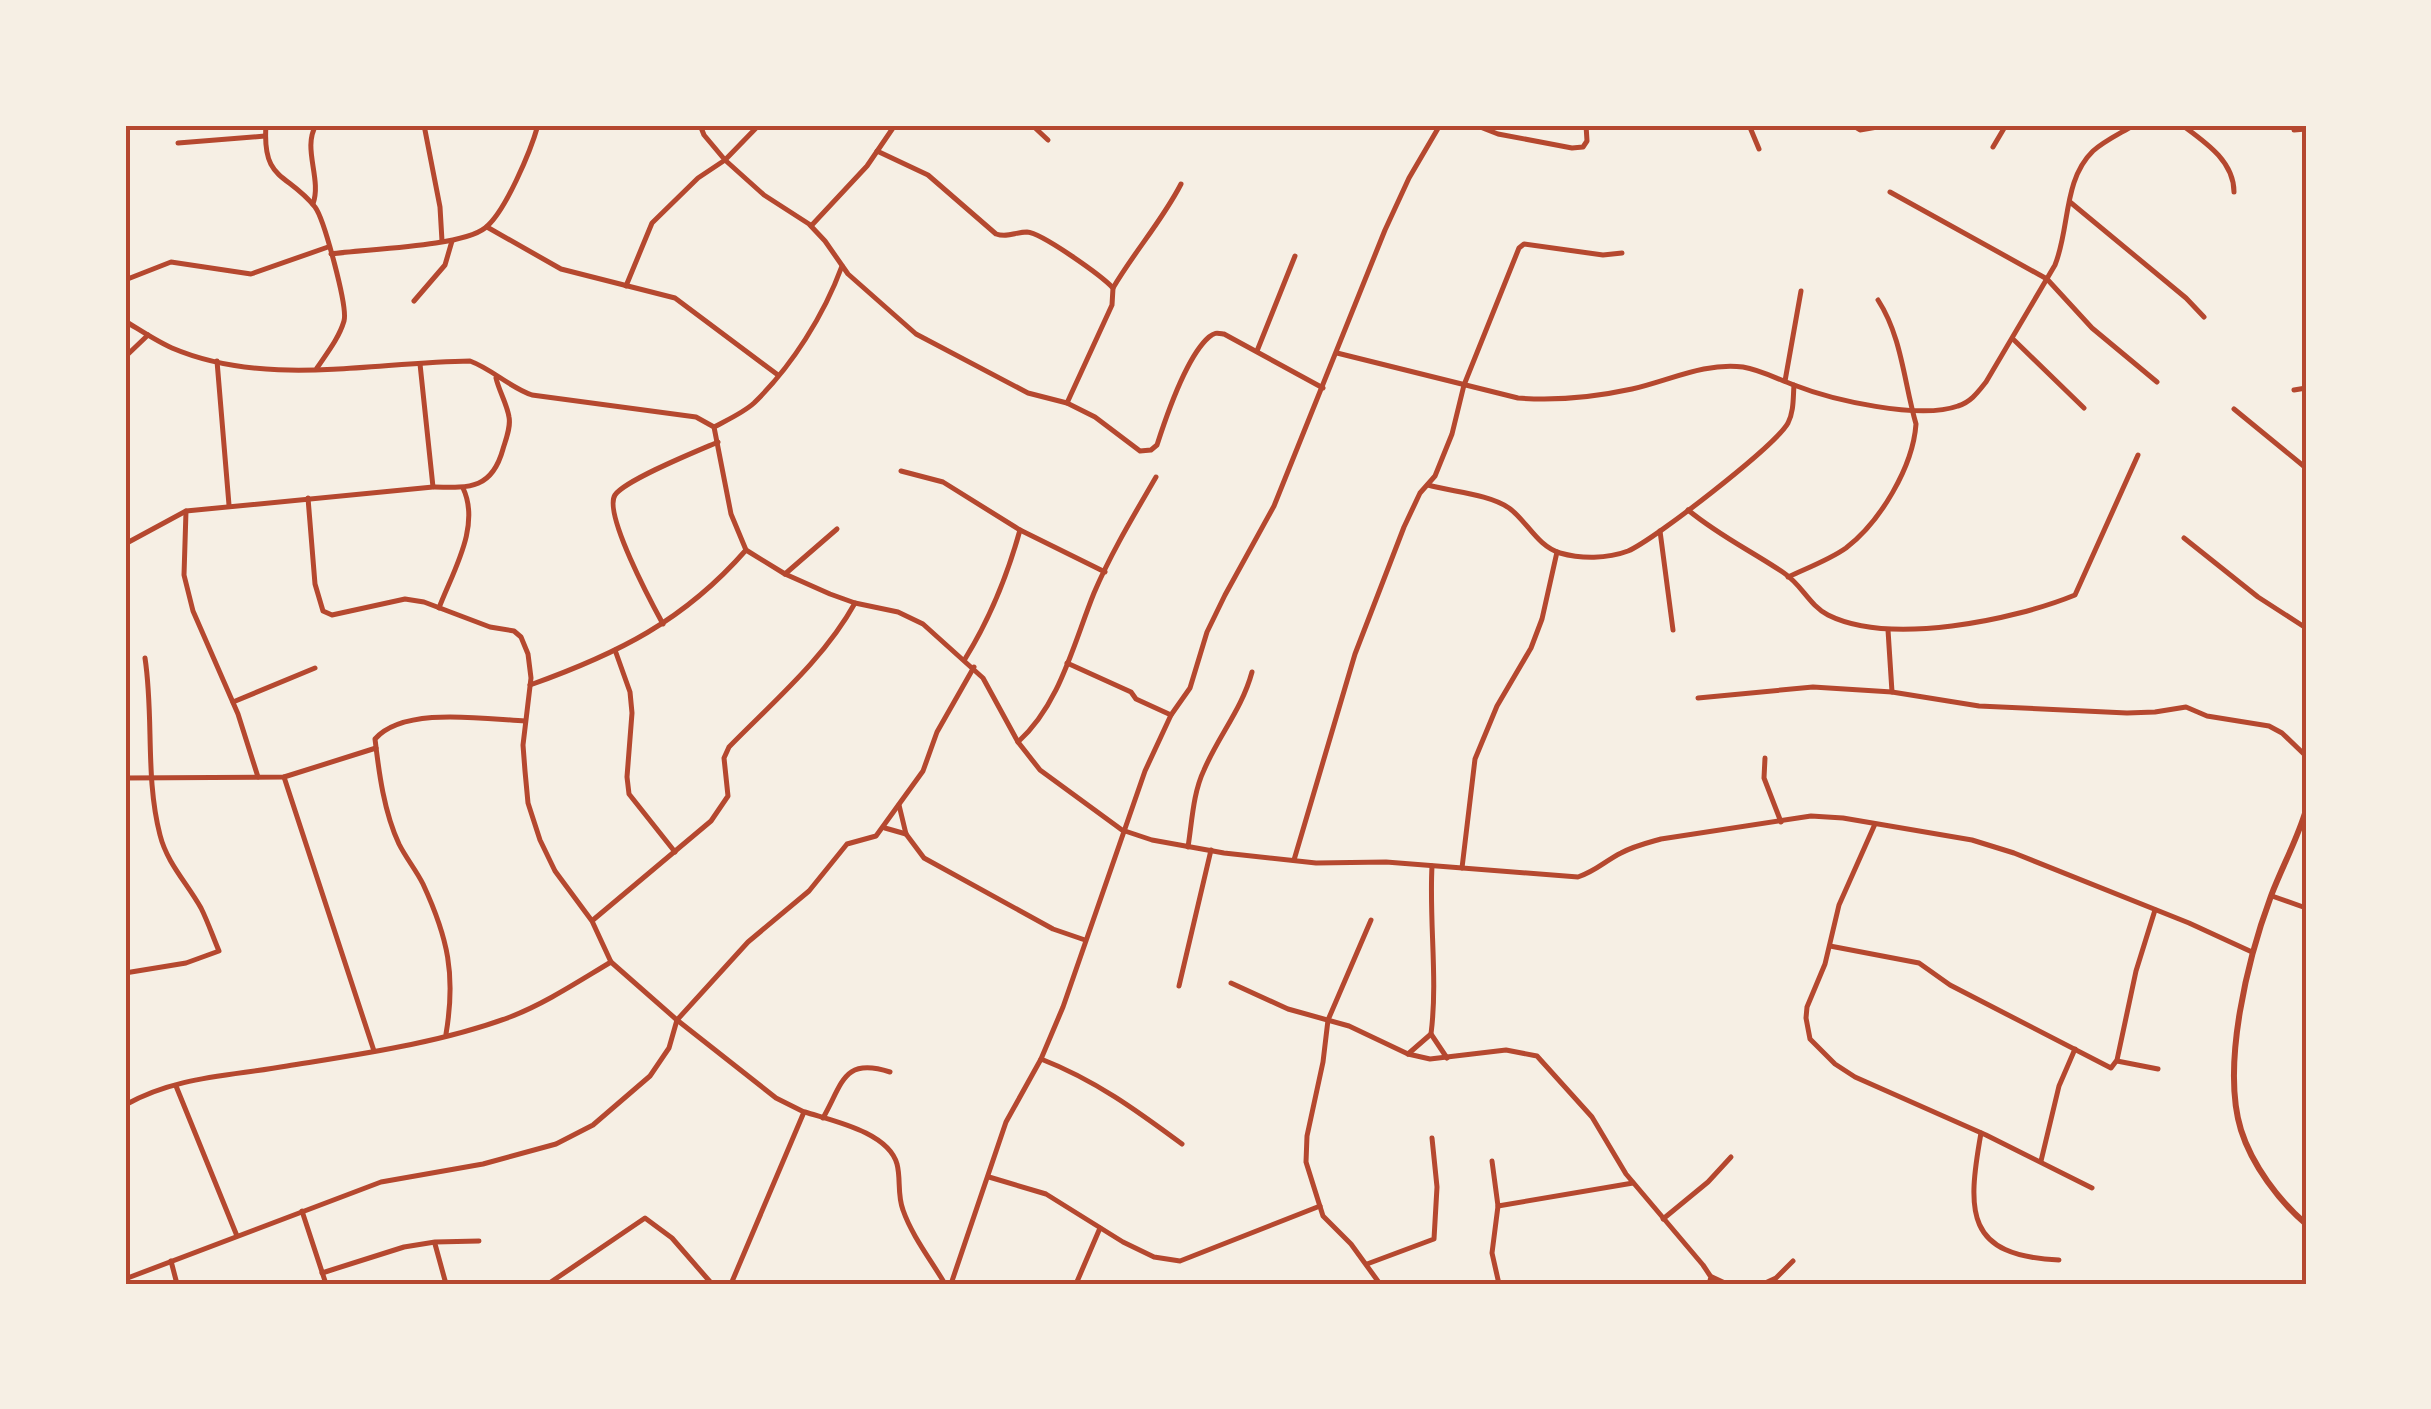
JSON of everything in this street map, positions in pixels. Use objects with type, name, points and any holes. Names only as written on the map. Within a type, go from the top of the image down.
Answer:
[{"type":"street","points":[[266,125],[271,167],[320,214],[346,310],[337,337],[316,370]]},
{"type":"street","points":[[313,204],[317,186],[311,138],[316,125]]},
{"type":"street","points":[[424,125],[438,193],[442,242]]},
{"type":"street","points":[[125,280],[171,262],[252,274],[330,250],[452,241],[487,227],[510,192],[538,125]]},
{"type":"street","points":[[700,125],[725,160],[764,196],[811,226],[826,240],[842,266],[916,334],[1028,393],[1067,403],[1140,451],[1156,445],[1192,362],[1216,333],[1324,388]]},
{"type":"street","points":[[626,286],[652,222],[698,178],[725,160],[759,125]]},
{"type":"street","points":[[811,226],[877,152],[895,125]]},
{"type":"street","points":[[1032,125],[1048,140]]},
{"type":"street","points":[[948,1284],[1006,1122],[1041,1059],[1122,830],[1172,715],[1190,688],[1207,632],[1274,506],[1408,178],[1440,125]]},
{"type":"street","points":[[1475,125],[1498,134],[1572,148],[1582,147],[1587,141],[1586,125]]},
{"type":"street","points":[[1749,125],[1759,149]]},
{"type":"street","points":[[1852,125],[1860,130],[1889,125]]},
{"type":"street","points":[[1993,147],[2006,125]]},
{"type":"street","points":[[1338,352],[1518,398],[1546,400],[1632,389],[1722,367],[1745,368],[1852,402],[1911,408],[1957,407],[1972,399],[2013,339],[2047,278],[2063,245],[2069,202],[2083,164],[2095,150],[2134,125]]},
{"type":"street","points":[[2182,125],[2220,156],[2232,176],[2234,192]]},
{"type":"street","points":[[2294,130],[2306,129]]},
{"type":"street","points":[[178,143],[265,136]]},
{"type":"street","points":[[877,152],[928,175],[996,234],[1006,237],[1028,232],[1043,238],[1113,288]]},
{"type":"street","points":[[1067,403],[1112,305],[1113,288],[1181,184]]},
{"type":"street","points":[[1890,192],[2047,278],[2092,328],[2157,382]]},
{"type":"street","points":[[2069,202],[2204,317]]},
{"type":"street","points":[[487,227],[562,269],[656,292],[684,303],[778,375]]},
{"type":"street","points":[[414,302],[445,265],[452,241]]},
{"type":"street","points":[[1294,860],[1355,654],[1404,527],[1420,493],[1435,476],[1452,434],[1464,386],[1519,248],[1524,244],[1622,254]]},
{"type":"street","points":[[1257,352],[1296,256]]},
{"type":"street","points":[[714,427],[752,406],[778,375],[818,317],[842,266]]},
{"type":"street","points":[[1785,382],[1801,291]]},
{"type":"street","points":[[1788,576],[1844,549],[1874,518],[1908,458],[1916,424],[1894,332],[1878,300]]},
{"type":"street","points":[[125,321],[172,348],[217,361],[316,370],[470,362],[483,366],[510,387],[532,395],[696,417],[714,427],[731,514],[746,550],[785,574],[855,604],[898,612],[923,624],[974,667],[997,700],[1018,742],[1040,770],[1122,830],[1188,847],[1294,860],[1578,877],[1596,871],[1637,845],[1812,816],[1972,840],[2014,853],[2252,952]]},
{"type":"street","points":[[125,357],[148,335]]},
{"type":"street","points":[[2013,339],[2084,408]]},
{"type":"street","points":[[217,361],[229,505]]},
{"type":"street","points":[[420,363],[434,488]]},
{"type":"street","points":[[125,544],[186,512],[308,498],[463,488],[482,483],[494,473],[509,430],[509,416],[495,376]]},
{"type":"street","points":[[1428,485],[1509,508],[1542,543],[1558,552],[1601,558],[1612,555],[1642,545],[1660,532],[1786,426],[1792,412],[1794,385]]},
{"type":"street","points":[[2294,390],[2306,388]]},
{"type":"street","points":[[2234,409],[2306,468]]},
{"type":"street","points":[[663,624],[611,508],[614,496],[628,484],[718,442]]},
{"type":"street","points":[[1688,510],[1720,537],[1788,576],[1809,602],[1829,615],[1888,630],[1979,621],[2076,595],[2138,455]]},
{"type":"street","points":[[901,471],[943,482],[1020,530],[1105,572]]},
{"type":"street","points":[[1018,742],[1047,708],[1105,572],[1156,477]]},
{"type":"street","points":[[438,608],[466,539],[469,501],[463,488]]},
{"type":"street","points":[[308,498],[315,584],[323,611],[332,615],[405,599],[514,631],[522,637],[528,654],[530,685],[523,745],[528,803],[555,872],[592,921],[611,962],[776,1098],[886,1146],[896,1159],[897,1193],[905,1216],[948,1284]]},
{"type":"street","points":[[186,512],[184,575],[192,612],[233,702],[258,777]]},
{"type":"street","points":[[785,574],[838,529]]},
{"type":"street","points":[[965,658],[1002,592],[1020,530]]},
{"type":"street","points":[[1660,532],[1673,630]]},
{"type":"street","points":[[2184,538],[2258,597],[2306,628]]},
{"type":"street","points":[[530,685],[615,650],[663,624],[717,584],[746,550]]},
{"type":"street","points":[[1462,868],[1474,759],[1497,706],[1531,648],[1558,552]]},
{"type":"street","points":[[592,921],[723,806],[728,796],[724,758],[728,746],[800,676],[842,627],[855,604]]},
{"type":"street","points":[[1888,630],[1892,692]]},
{"type":"street","points":[[615,650],[631,702],[627,777],[630,794],[675,852]]},
{"type":"street","points":[[125,972],[186,962],[219,951],[201,909],[174,868],[161,838],[151,776],[151,698],[145,658]]},
{"type":"street","points":[[1066,664],[1172,715]]},
{"type":"street","points":[[125,1279],[381,1182],[483,1164],[556,1144],[593,1124],[650,1076],[669,1048],[677,1020],[748,942],[809,890],[846,844],[876,836],[884,827],[923,770],[938,732],[974,667]]},
{"type":"street","points":[[233,702],[314,668]]},
{"type":"street","points":[[1188,847],[1203,772],[1233,721],[1252,672]]},
{"type":"street","points":[[1698,698],[1812,687],[1892,692],[1979,706],[2127,713],[2186,707],[2207,716],[2268,726],[2304,753]]},
{"type":"street","points":[[446,1035],[452,1000],[450,963],[424,886],[400,845],[379,773],[375,738],[384,728],[405,721],[452,717],[525,721]]},
{"type":"street","points":[[125,778],[284,776],[376,748]]},
{"type":"street","points":[[1765,758],[1764,778],[1781,822]]},
{"type":"street","points":[[284,776],[374,1051]]},
{"type":"street","points":[[900,805],[906,834],[924,858],[1053,928],[1085,940]]},
{"type":"street","points":[[2306,810],[2252,952],[2236,1041],[2236,1104],[2241,1131],[2279,1197],[2306,1224]]},
{"type":"street","points":[[1875,824],[1839,905],[1830,946],[1807,1007],[1810,1039],[1855,1077],[2092,1188]]},
{"type":"street","points":[[884,827],[906,834]]},
{"type":"street","points":[[1179,986],[1210,850]]},
{"type":"street","points":[[1432,866],[1431,1034],[1447,1058]]},
{"type":"street","points":[[2272,896],[2306,908]]},
{"type":"street","points":[[1830,946],[1918,963],[1950,984],[2111,1068],[2117,1060],[2136,970],[2155,910]]},
{"type":"street","points":[[1370,920],[1328,1020],[1306,1162],[1323,1216],[1380,1284]]},
{"type":"street","points":[[125,1105],[201,1076],[285,1067],[374,1051],[515,1015],[611,962]]},
{"type":"street","points":[[1231,983],[1408,1054],[1430,1059],[1506,1050],[1537,1056],[1592,1117],[1633,1182],[1710,1280],[1727,1284]]},
{"type":"street","points":[[1408,1054],[1431,1034]]},
{"type":"street","points":[[2041,1162],[2059,1086],[2075,1049]]},
{"type":"street","points":[[1041,1059],[1109,1090],[1182,1144]]},
{"type":"street","points":[[2117,1060],[2158,1070]]},
{"type":"street","points":[[824,1118],[843,1078],[854,1068],[869,1065],[890,1072]]},
{"type":"street","points":[[176,1086],[236,1236]]},
{"type":"street","points":[[731,1284],[804,1112]]},
{"type":"street","points":[[1981,1133],[1976,1168],[1980,1232],[1988,1241],[2019,1256],[2058,1260]]},
{"type":"street","points":[[1367,1264],[1434,1239],[1437,1187],[1432,1138]]},
{"type":"street","points":[[1663,1219],[1731,1157]]},
{"type":"street","points":[[1492,1161],[1498,1206],[1492,1253],[1499,1284]]},
{"type":"street","points":[[988,1176],[1046,1194],[1154,1257],[1180,1261],[1320,1206]]},
{"type":"street","points":[[1498,1206],[1633,1182]]},
{"type":"street","points":[[301,1210],[326,1284]]},
{"type":"street","points":[[548,1284],[645,1218],[672,1238],[712,1284]]},
{"type":"street","points":[[1076,1284],[1100,1228]]},
{"type":"street","points":[[435,1242],[446,1284]]},
{"type":"street","points":[[322,1273],[404,1247],[480,1242]]},
{"type":"street","points":[[171,1261],[177,1284]]},
{"type":"street","points":[[1763,1284],[1794,1261]]}]
